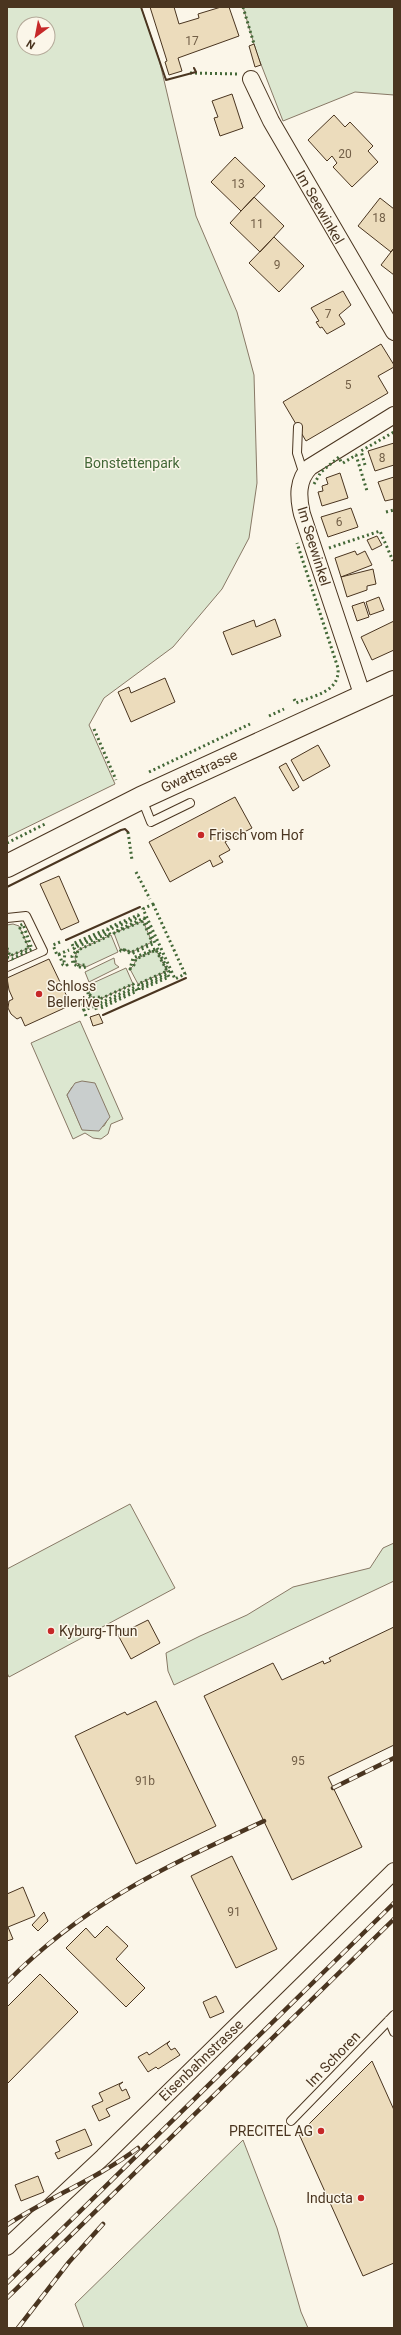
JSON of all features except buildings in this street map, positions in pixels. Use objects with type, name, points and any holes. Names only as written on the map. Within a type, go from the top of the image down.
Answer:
[{"type":"main road","name":"Gwattstrasse","points":[[7,866],[141,798],[394,682]]},
{"type":"street","name":"Im Seewinkel","points":[[250,79],[271,121],[394,332]]},
{"type":"street","points":[[304,475],[318,461],[394,415]]},
{"type":"street","name":"Im Seewinkel","points":[[304,475],[299,488],[302,514],[363,697]]},
{"type":"street","name":"Eisenbahnstrasse","points":[[7,2247],[103,2157],[394,1871]]},
{"type":"lane","points":[[298,427],[297,453],[304,475]]},
{"type":"lane","points":[[141,798],[151,822],[190,803]]},
{"type":"lane","points":[[7,918],[26,916],[43,951],[7,968]]},
{"type":"lane","points":[[391,2018],[394,2032]]},
{"type":"lane","name":"Im Schoren","points":[[291,2121],[391,2018]]},
{"type":"green space","name":"Bonstettenpark","points":[[7,7],[141,7],[159,59],[196,216],[237,312],[254,375],[257,483],[249,538],[222,589],[173,647],[104,698],[89,725],[115,784],[7,837]]},
{"type":"green space","points":[[243,7],[394,7],[394,95],[355,92],[283,121],[257,54]]},
{"type":"green space","points":[[143,921],[152,942],[132,952],[120,949],[114,933]]},
{"type":"green space","points":[[13,924],[19,926],[29,948],[10,956],[7,948],[7,925]]},
{"type":"green space","points":[[111,935],[118,952],[86,967],[76,963],[75,957],[78,950]]},
{"type":"green space","points":[[156,950],[167,971],[138,984],[130,969],[134,965],[136,959]]},
{"type":"green space","points":[[114,958],[115,964],[119,967],[89,982],[85,972]]},
{"type":"green space","points":[[126,968],[133,984],[100,999],[100,997],[95,999],[91,996],[89,992],[95,986],[93,983]]},
{"type":"green space","points":[[80,1021],[123,1119],[111,1124],[108,1134],[101,1139],[93,1138],[85,1133],[73,1139],[31,1043]],"holes":[[[85,1082],[92,1084],[108,1119],[104,1126],[82,1129],[67,1095],[72,1087]]]},
{"type":"green space","name":"Kyburg-Thun","points":[[130,1504],[175,1588],[9,1677],[7,1673],[7,1569]]},
{"type":"green space","points":[[394,1543],[394,1581],[174,1685],[168,1671],[166,1653],[247,1615],[293,1587],[370,1568],[383,1548]]},
{"type":"green space","points":[[243,2140],[277,2228],[301,2312],[308,2328],[84,2328],[75,2304]]},
{"type":"shaded area","points":[[82,1081],[95,1083],[110,1117],[99,1131],[82,1130],[67,1095],[75,1083]]},
{"type":"railway","points":[[333,1788],[394,1758]]},
{"type":"railway","points":[[7,1982],[36,1954],[96,1908],[160,1871],[264,1821]]},
{"type":"railway","points":[[7,2283],[394,1903]]},
{"type":"railway","points":[[7,2298],[394,1919]]},
{"type":"railway","points":[[7,2225],[90,2179],[138,2148]]},
{"type":"railway","points":[[18,2328],[69,2262],[103,2224]]},
{"type":"hedge","points":[[243,7],[254,44]]},
{"type":"hedge","points":[[190,73],[239,74]]},
{"type":"hedge","points":[[365,465],[361,451],[394,432]]},
{"type":"hedge","points":[[343,463],[356,455],[367,491]]},
{"type":"hedge","points":[[314,484],[321,472],[339,457],[341,462]]},
{"type":"hedge","points":[[386,512],[394,510]]},
{"type":"hedge","points":[[329,548],[380,531],[393,561]]},
{"type":"hedge","points":[[294,699],[296,703],[325,692],[331,688],[338,676],[338,668],[297,543]]},
{"type":"hedge","points":[[269,716],[284,709]]},
{"type":"hedge","points":[[149,772],[250,724]]},
{"type":"hedge","points":[[94,729],[116,780]]},
{"type":"hedge","points":[[7,843],[45,824]]},
{"type":"hedge","points":[[128,832],[132,860]]},
{"type":"hedge","points":[[136,872],[150,899]]},
{"type":"hedge","points":[[153,904],[185,974],[175,979],[143,909],[153,904]]},
{"type":"hedge","points":[[138,915],[139,917],[111,929],[110,927],[138,915]]},
{"type":"hedge","points":[[144,918],[114,933],[143,921],[152,942],[132,952],[120,949],[121,951],[125,950],[131,954],[155,943],[144,918]]},
{"type":"hedge","points":[[7,948],[10,956],[29,948],[19,926],[23,924],[32,949],[12,959],[7,957]]},
{"type":"hedge","points":[[107,929],[108,930],[73,946],[72,944],[107,929]]},
{"type":"hedge","points":[[109,933],[111,935],[78,950],[75,961],[78,965],[85,965],[86,967],[82,968],[73,964],[72,956],[76,951],[74,948],[109,933]]},
{"type":"hedge","points":[[60,942],[53,945],[57,955],[69,950]]},
{"type":"hedge","points":[[157,948],[169,972],[139,986],[138,984],[167,971],[156,950],[136,959],[134,965],[130,969],[133,958],[157,948]]},
{"type":"hedge","points":[[59,954],[63,965],[65,966],[67,965],[64,962],[65,952]]},
{"type":"hedge","points":[[168,975],[169,977],[139,990],[139,988],[168,975]]},
{"type":"hedge","points":[[93,983],[95,986],[91,988],[89,994],[93,998],[100,997],[100,999],[133,984],[135,987],[100,1003],[98,1000],[93,1001],[88,996],[88,988],[93,983]]},
{"type":"hedge","points":[[136,989],[137,991],[101,1008],[100,1006],[136,989]]},
{"type":"hedge","points":[[84,1010],[80,1002],[81,998],[84,1000],[83,1003],[90,1008]]},
{"type":"hedge","points":[[86,1016],[84,1010],[95,1006],[97,1011]]},
{"type":"wall","points":[[141,7],[166,80],[196,72],[194,68]]},
{"type":"wall","points":[[7,887],[121,830],[125,829],[128,832]]},
{"type":"wall","points":[[66,940],[140,907]]},
{"type":"wall","points":[[103,1015],[186,978]]},
{"type":"place","name":"Frisch vom Hof","points":[[201,835]]},
{"type":"place","name":"Schloss Bellerive","points":[[39,994]]},
{"type":"place","name":"Kyburg-Thun","points":[[51,1631]]},
{"type":"place","name":"PRECITEL AG","points":[[321,2131]]},
{"type":"place","name":"Inducta","points":[[361,2198]]}]
